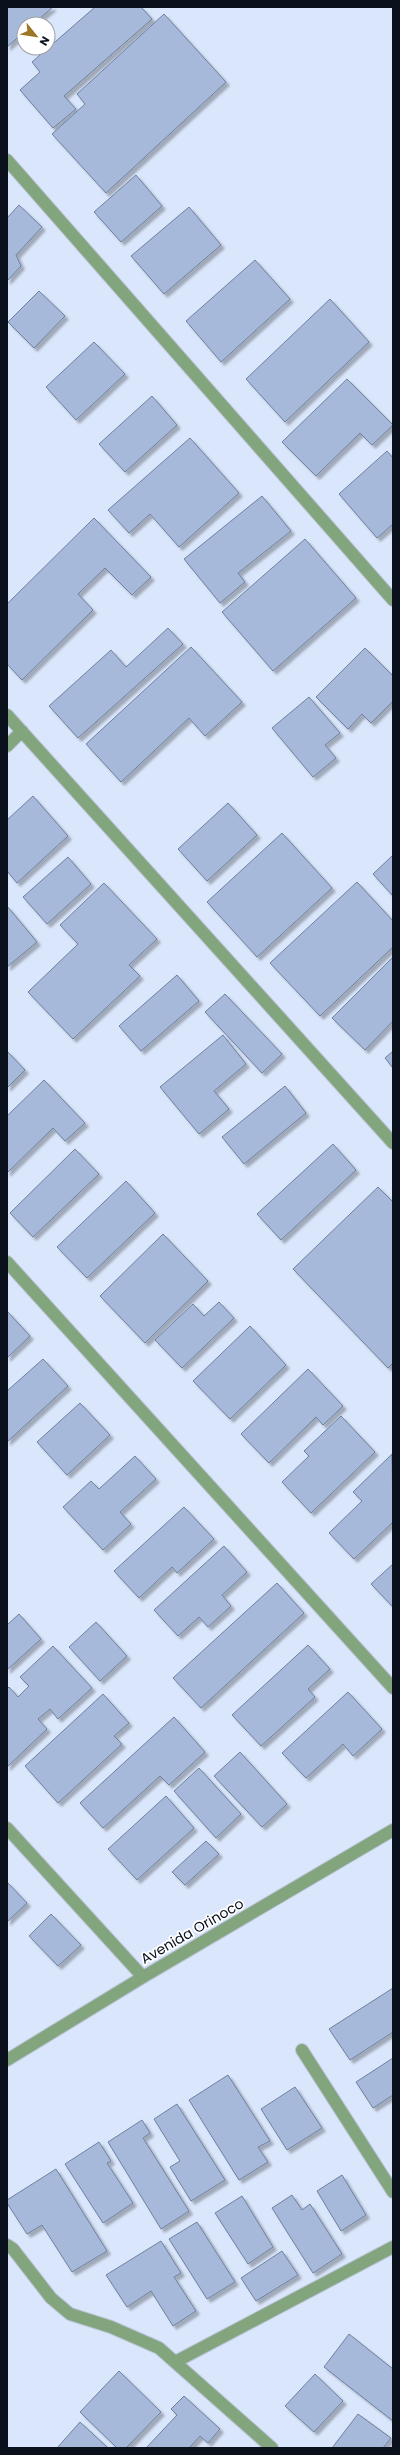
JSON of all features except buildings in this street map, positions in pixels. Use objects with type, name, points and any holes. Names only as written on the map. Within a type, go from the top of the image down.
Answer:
[{"type":"street","points":[[7,160],[393,600]]},
{"type":"street","points":[[7,715],[393,1143]]},
{"type":"street","points":[[7,746],[22,731]]},
{"type":"street","points":[[7,1262],[393,1688]]},
{"type":"street","points":[[7,1828],[143,1977]]},
{"type":"street","name":"Avenida Orinoco","points":[[7,2060],[143,1977],[393,1830]]},
{"type":"street","points":[[302,2050],[393,2192]]},
{"type":"street","points":[[7,2245],[13,2249],[51,2298],[70,2314],[111,2327],[159,2348],[176,2361],[272,2448]]},
{"type":"street","points":[[176,2361],[393,2247]]}]
